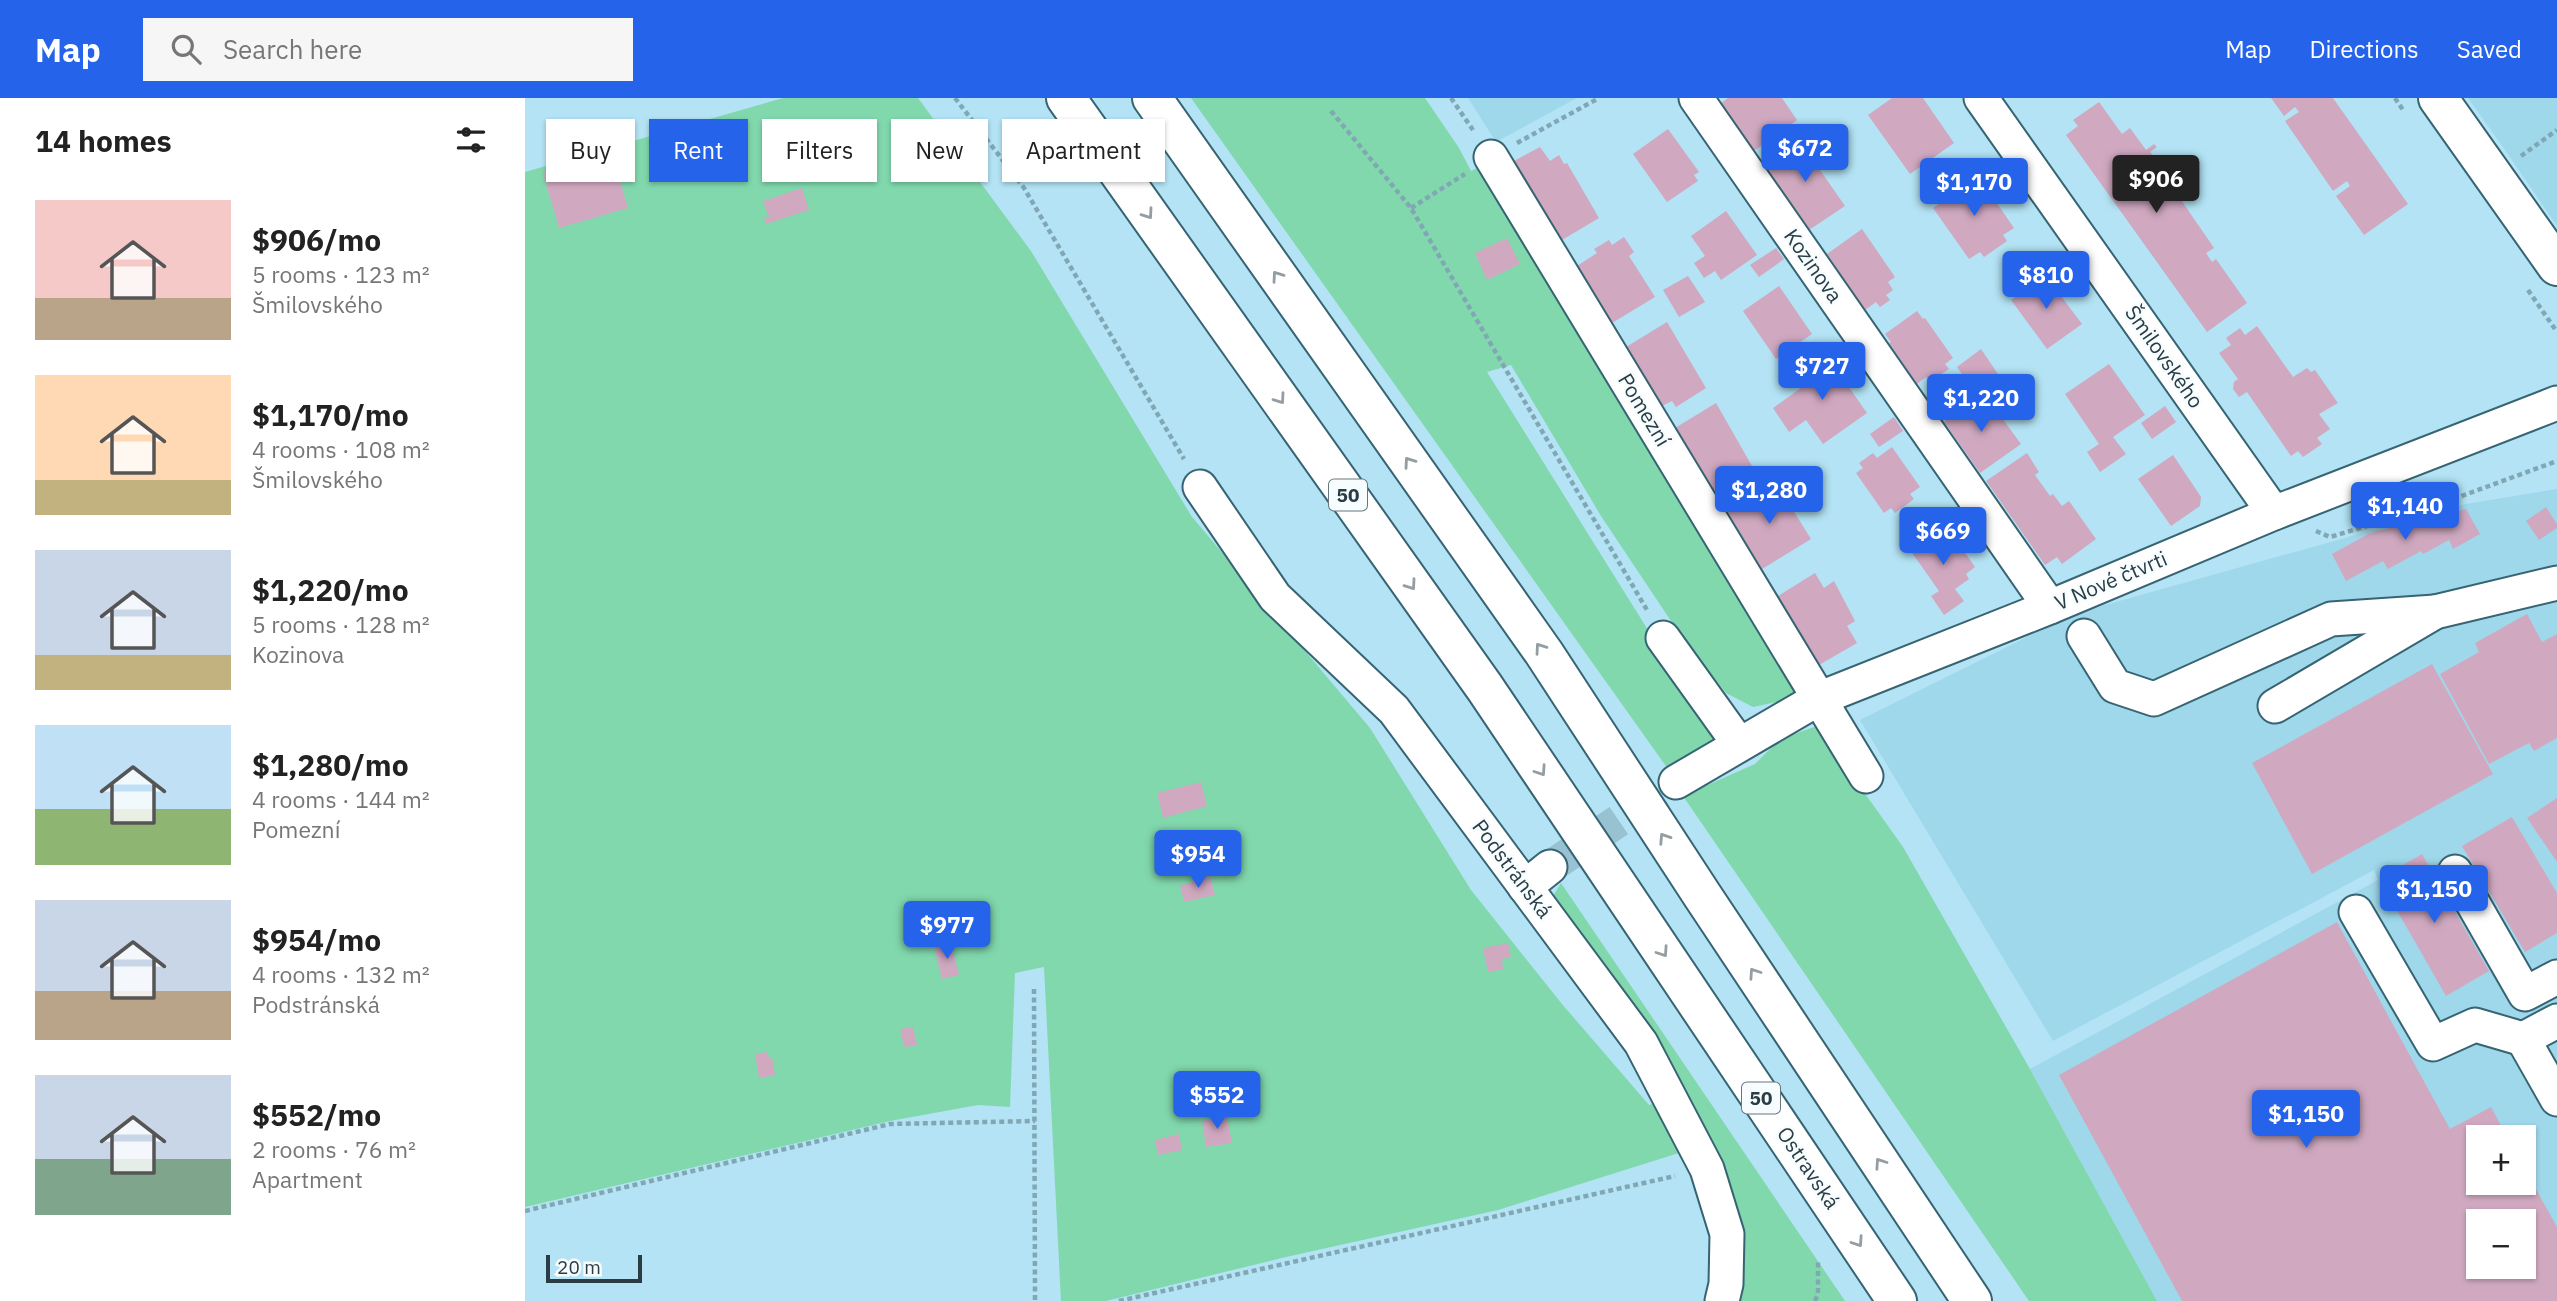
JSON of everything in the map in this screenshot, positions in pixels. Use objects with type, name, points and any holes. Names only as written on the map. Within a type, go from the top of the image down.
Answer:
[{"type":"main road","name":"Ostravská","points":[[1066,98],[1485,688],[1897,1301]]},
{"type":"main road","points":[[1151,98],[1544,653],[1972,1301]]},
{"type":"main road","points":[[2438,98],[2557,266]]},
{"type":"street","name":"Kozinova","points":[[1696,98],[2050,607]]},
{"type":"street","name":"Šmilovského","points":[[1982,98],[2274,513]]},
{"type":"street","name":"Pomezní","points":[[1491,157],[1866,776]]},
{"type":"street","name":"V Nové čtvrti","points":[[1676,782],[1818,699],[2050,607],[2274,513],[2557,403]]},
{"type":"street","name":"Podstránská","points":[[1200,487],[1275,597],[1394,710],[1537,877],[1641,1043],[1707,1169],[1727,1234],[1726,1284],[1722,1301]]},
{"type":"street","points":[[2084,636],[2115,686],[2154,699],[2331,619],[2435,612],[2557,583]]},
{"type":"street","points":[[2275,706],[2435,612]]},
{"type":"street","points":[[1663,638],[1739,744]]},
{"type":"street","points":[[2455,872],[2525,994],[2557,977]]},
{"type":"street","points":[[2356,912],[2433,1044],[2475,1025],[2523,1039],[2557,1021]]},
{"type":"street","points":[[2523,1039],[2557,1099]]},
{"type":"path","points":[[955,98],[1024,188],[1200,487]]},
{"type":"path","points":[[1451,98],[1491,157]]},
{"type":"path","points":[[1411,208],[1491,157],[1599,98]]},
{"type":"path","points":[[1331,111],[1411,208],[1663,638]]},
{"type":"path","points":[[2274,513],[2330,537],[2437,505],[2557,461]]},
{"type":"path","points":[[1034,989],[1035,1301]]},
{"type":"path","points":[[525,1211],[890,1124],[1035,1121]]},
{"type":"path","points":[[1119,1301],[1707,1169]]},
{"type":"path","points":[[1815,1301],[1818,1294],[1818,1261]]},
{"type":"shaded area","points":[[1468,98],[1577,98],[1496,142]]},
{"type":"shaded area","points":[[2468,98],[2557,98],[2557,226],[2505,150]]},
{"type":"shaded area","points":[[2557,489],[2557,1301],[2157,1301],[2030,1069],[2378,880],[2374,870],[2053,1041],[1860,720],[2073,614],[2466,504]]},
{"type":"green space","points":[[783,98],[918,98],[934,119],[891,119],[891,182],[980,182],[1031,251],[1192,517],[1370,728],[1471,890],[1562,1004],[1649,1105],[1658,1102],[1682,1152],[1498,1210],[1286,1257],[1106,1301],[1061,1301],[1044,967],[1015,973],[1010,1107],[978,1105],[890,1121],[525,1207],[525,172],[546,166],[546,182],[635,182],[635,140],[649,136],[649,182],[748,182],[748,119],[710,119]]},
{"type":"green space","points":[[1191,98],[1425,98],[1459,148],[1471,171],[1485,164],[1800,697],[1753,707],[1726,693],[1681,636],[1601,516],[1511,365],[1487,372],[1716,739],[1668,769]]},
{"type":"green space","points":[[1817,726],[1903,847],[2030,1069],[2157,1301],[2029,1301],[1683,796],[1755,764],[1780,739]]},
{"type":"green space","points":[[1561,883],[1845,1301],[1737,1301],[1722,1170],[1553,896]]},
{"type":"building","points":[[1728,98],[1782,98],[1797,120],[1754,151],[1721,103]]},
{"type":"building","points":[[1892,98],[1923,98],[1954,143],[1910,174],[1868,115]]},
{"type":"building","points":[[2271,98],[2333,98],[2408,204],[2364,235],[2336,196],[2350,186],[2347,181],[2333,191],[2285,121],[2299,112],[2295,107],[2284,116]]},
{"type":"building","points":[[2099,102],[2122,134],[2130,128],[2146,150],[2154,144],[2157,147],[2150,152],[2158,162],[2151,167],[2162,182],[2166,178],[2214,248],[2206,253],[2212,262],[2216,259],[2247,303],[2207,332],[2066,135],[2078,126],[2073,120]]},
{"type":"building","points":[[1668,129],[1699,172],[1694,175],[1698,181],[1667,202],[1633,154]]},
{"type":"building","points":[[1808,136],[1821,154],[1813,160],[1845,206],[1809,230],[1764,167]]},
{"type":"building","points":[[1540,147],[1550,161],[1559,155],[1564,164],[1567,163],[1599,218],[1562,240],[1514,161]]},
{"type":"building","points":[[546,172],[546,182],[620,182],[628,208],[559,228],[543,173]]},
{"type":"building","points":[[1978,176],[2014,228],[2003,235],[2007,241],[1984,257],[1980,252],[1969,259],[1933,208],[1943,201],[1939,196],[1963,179],[1966,184]]},
{"type":"building","points":[[802,188],[809,210],[766,224],[764,218],[769,217],[763,201]]},
{"type":"building","points":[[1726,211],[1757,255],[1721,280],[1715,271],[1704,278],[1694,263],[1705,256],[1691,236]]},
{"type":"building","points":[[1862,229],[1895,277],[1888,282],[1893,290],[1886,295],[1890,300],[1880,307],[1876,302],[1865,310],[1827,254]]},
{"type":"building","points":[[1624,237],[1634,252],[1629,256],[1655,297],[1612,323],[1577,266],[1597,253],[1594,249],[1609,240],[1612,245]]},
{"type":"building","points":[[1507,238],[1520,264],[1487,280],[1475,253]]},
{"type":"building","points":[[1776,248],[1784,259],[1759,277],[1750,265]]},
{"type":"building","points":[[1688,276],[1705,302],[1679,317],[1663,290]]},
{"type":"building","points":[[2046,276],[2082,324],[2047,349],[2011,300],[2017,296],[2014,292],[2030,281],[2033,285]]},
{"type":"building","points":[[1779,286],[1812,334],[1776,359],[1743,311]]},
{"type":"building","points":[[1917,311],[1953,358],[1945,364],[1949,369],[1929,382],[1926,377],[1917,384],[1885,334]]},
{"type":"building","points":[[1667,322],[1706,388],[1676,407],[1672,401],[1662,406],[1626,347]]},
{"type":"building","points":[[2257,326],[2293,377],[2307,368],[2311,372],[2315,370],[2338,403],[2319,414],[2330,429],[2317,438],[2322,444],[2303,457],[2298,451],[2291,456],[2247,392],[2239,397],[2233,389],[2234,382],[2238,379],[2219,353],[2231,345],[2226,338],[2240,328],[2245,335]]},
{"type":"building","points":[[1981,349],[1998,374],[1974,391],[1957,367]]},
{"type":"building","points":[[1825,353],[1867,413],[1823,444],[1806,420],[1789,432],[1773,408],[1812,380],[1803,368]]},
{"type":"building","points":[[2109,364],[2145,415],[2113,437],[2126,454],[2100,472],[2087,452],[2099,444],[2065,394]]},
{"type":"building","points":[[1969,397],[1972,403],[1980,397],[1994,417],[1999,414],[2021,444],[1980,473],[1944,422],[1959,412],[1955,407]]},
{"type":"building","points":[[1716,403],[1752,466],[1713,490],[1675,428]]},
{"type":"building","points":[[2165,406],[2176,422],[2152,439],[2141,423]]},
{"type":"building","points":[[1894,417],[1903,431],[1879,447],[1870,434]]},
{"type":"building","points":[[1892,447],[1920,487],[1910,494],[1914,499],[1895,513],[1891,508],[1884,513],[1856,473],[1863,468],[1859,463],[1873,453],[1877,458]]},
{"type":"building","points":[[2027,453],[2039,472],[2035,475],[2050,496],[2053,494],[2062,506],[2069,501],[2096,539],[2062,564],[2057,557],[2045,565],[1986,481]]},
{"type":"building","points":[[2173,455],[2201,497],[2200,506],[2171,526],[2138,479]]},
{"type":"building","points":[[1776,483],[1811,539],[1762,569],[1727,512]]},
{"type":"building","points":[[2546,507],[2557,528],[2539,540],[2526,521]]},
{"type":"building","points":[[2466,509],[2480,534],[2453,549],[2449,540],[2388,569],[2383,561],[2346,581],[2332,554],[2370,533]]},
{"type":"building","points":[[1947,527],[1975,567],[1966,574],[1969,579],[1955,589],[1964,601],[1944,615],[1931,596],[1939,591],[1908,547],[1929,532],[1933,537]]},
{"type":"building","points":[[1815,573],[1824,588],[1834,581],[1855,621],[1847,626],[1857,643],[1819,665],[1778,596]]},
{"type":"building","points":[[2527,614],[2542,642],[2557,634],[2557,738],[2534,751],[2529,743],[2489,764],[2440,674],[2479,652],[2475,643]]},
{"type":"building","points":[[2432,664],[2493,774],[2312,874],[2252,763]]},
{"type":"building","points":[[1201,782],[1207,806],[1163,818],[1157,793]]},
{"type":"building","points":[[2557,798],[2557,862],[2527,818]]},
{"type":"building","points":[[2512,817],[2557,893],[2557,933],[2525,952],[2462,846]]},
{"type":"building","points":[[2422,854],[2489,971],[2446,996],[2379,879]]},
{"type":"building","points":[[1210,876],[1215,895],[1184,902],[1180,886]]},
{"type":"building","points":[[2337,922],[2450,1129],[2491,1107],[2501,1125],[2466,1125],[2466,1195],[2536,1195],[2536,1189],[2557,1227],[2557,1301],[2182,1301],[2059,1075]]},
{"type":"building","points":[[951,942],[959,975],[942,979],[934,947]]},
{"type":"building","points":[[1508,943],[1511,957],[1502,959],[1503,969],[1488,972],[1483,948]]},
{"type":"building","points":[[913,1027],[917,1045],[904,1047],[900,1029]]},
{"type":"building","points":[[767,1052],[769,1058],[772,1057],[775,1075],[759,1078],[755,1054]]},
{"type":"building","points":[[1216,1112],[1217,1118],[1227,1117],[1232,1143],[1206,1147],[1202,1121],[1212,1119],[1211,1113]]},
{"type":"building","points":[[1179,1134],[1182,1150],[1158,1155],[1155,1140]]},
{"type":"tunnel","points":[[1550,867],[1676,782]]}]
